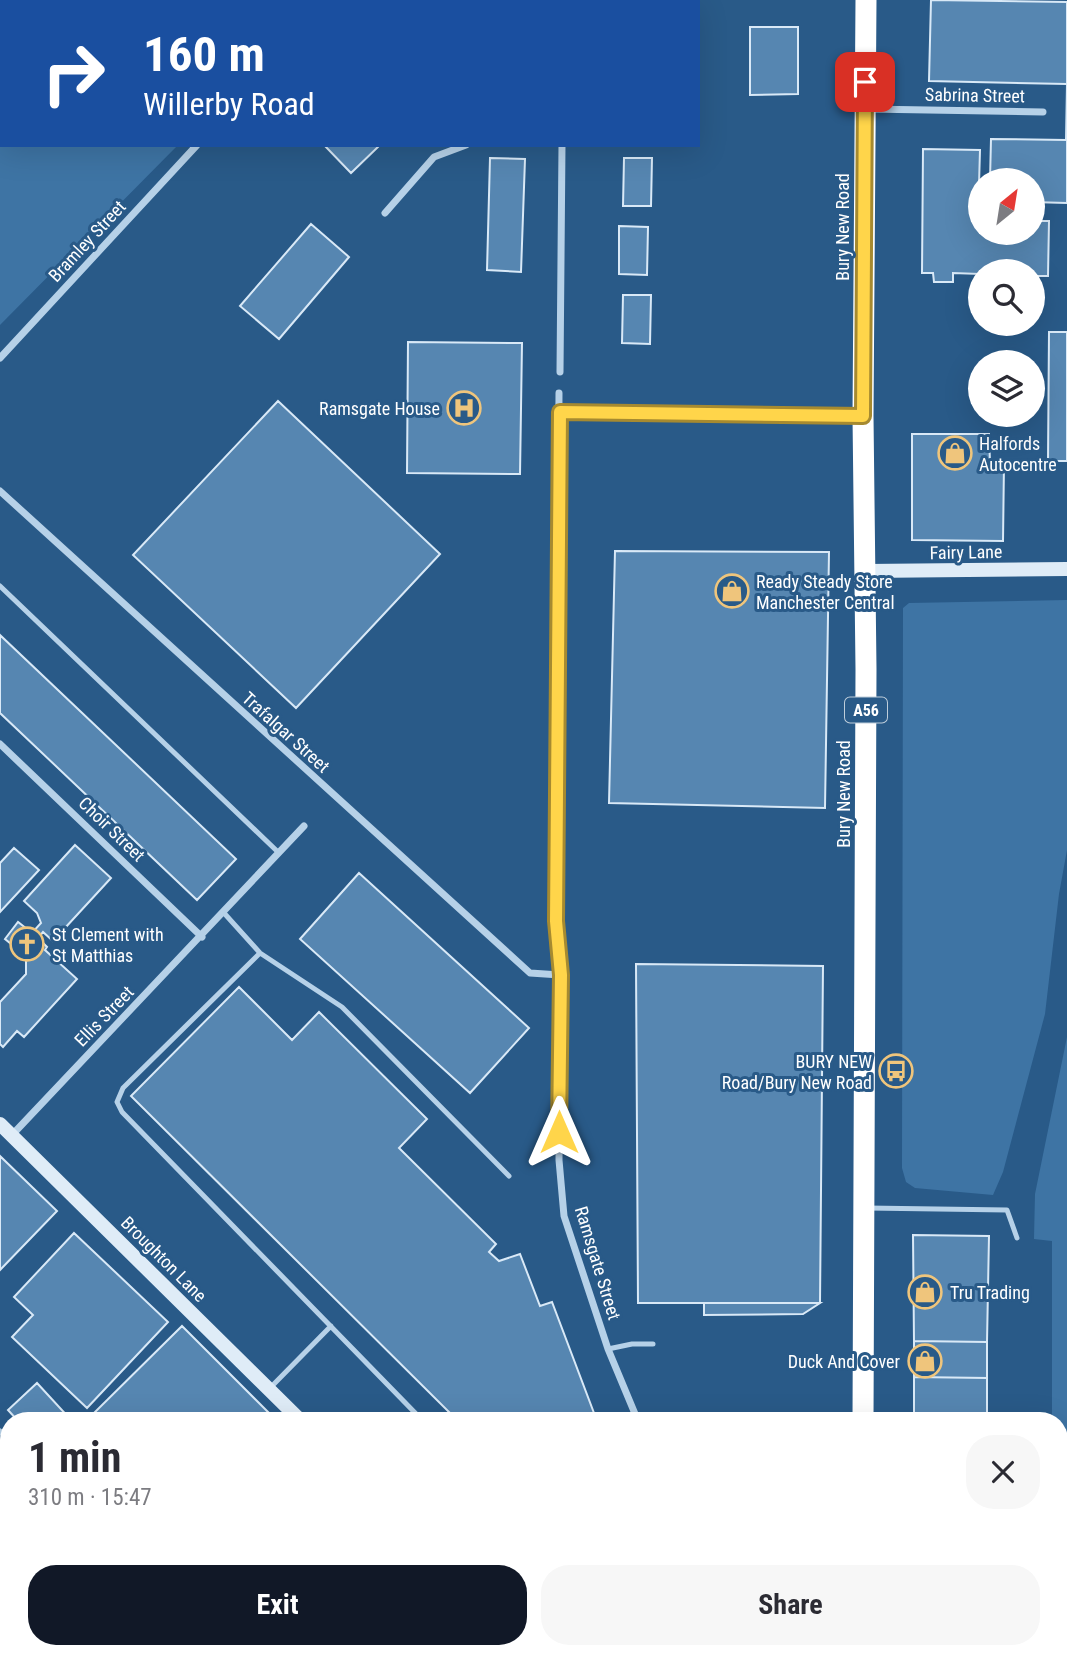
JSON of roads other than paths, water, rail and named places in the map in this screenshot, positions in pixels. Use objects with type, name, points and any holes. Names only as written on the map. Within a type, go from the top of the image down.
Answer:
[{"type":"highway","name":"Bury New Road","points":[[863,1412],[866,571],[863,416],[866,0]]},
{"type":"street","name":"Sabrina Street","points":[[865,109],[1043,112]]},
{"type":"street","name":"Bramley Street","points":[[0,358],[195,147]]},
{"type":"street","points":[[385,213],[434,157],[461,147]]},
{"type":"street","points":[[560,372],[562,147]]},
{"type":"street","name":"Ramsgate Street","points":[[559,393],[556,921],[561,975],[559,1160],[564,1216],[608,1349],[634,1412]]},
{"type":"street","points":[[560,412],[863,416]]},
{"type":"street","name":"Trafalgar Street","points":[[0,491],[530,974],[561,975]]},
{"type":"street","name":"Fairy Lane","points":[[866,571],[1067,569]]},
{"type":"street","name":"Choir Street","points":[[0,744],[202,937]]},
{"type":"street","name":"Ellis Street","points":[[12,1135],[304,827]]},
{"type":"street","name":"Broughton Lane","points":[[0,1124],[292,1412]]},
{"type":"lane","points":[[0,586],[279,853]]},
{"type":"lane","points":[[224,913],[260,953],[342,1007],[509,1176]]},
{"type":"lane","points":[[260,953],[124,1088],[117,1102],[122,1112],[415,1412]]},
{"type":"lane","points":[[864,1208],[1007,1210],[1017,1238]]},
{"type":"lane","points":[[269,1389],[331,1326]]},
{"type":"lane","points":[[608,1349],[632,1344],[653,1344]]},
{"type":"place","name":"Ramsgate House","points":[[464,408]]},
{"type":"place","name":"Halfords Autocentre","points":[[955,453]]},
{"type":"place","name":"Ready Steady Store Manchester Central","points":[[732,591]]},
{"type":"place","name":"St Clement with St Matthias","points":[[27,944]]},
{"type":"place","name":"BURY NEW Road/Bury New Road","points":[[896,1071]]},
{"type":"place","name":"Tru Trading","points":[[925,1292]]},
{"type":"place","name":"Duck And Cover","points":[[925,1361]]}]
